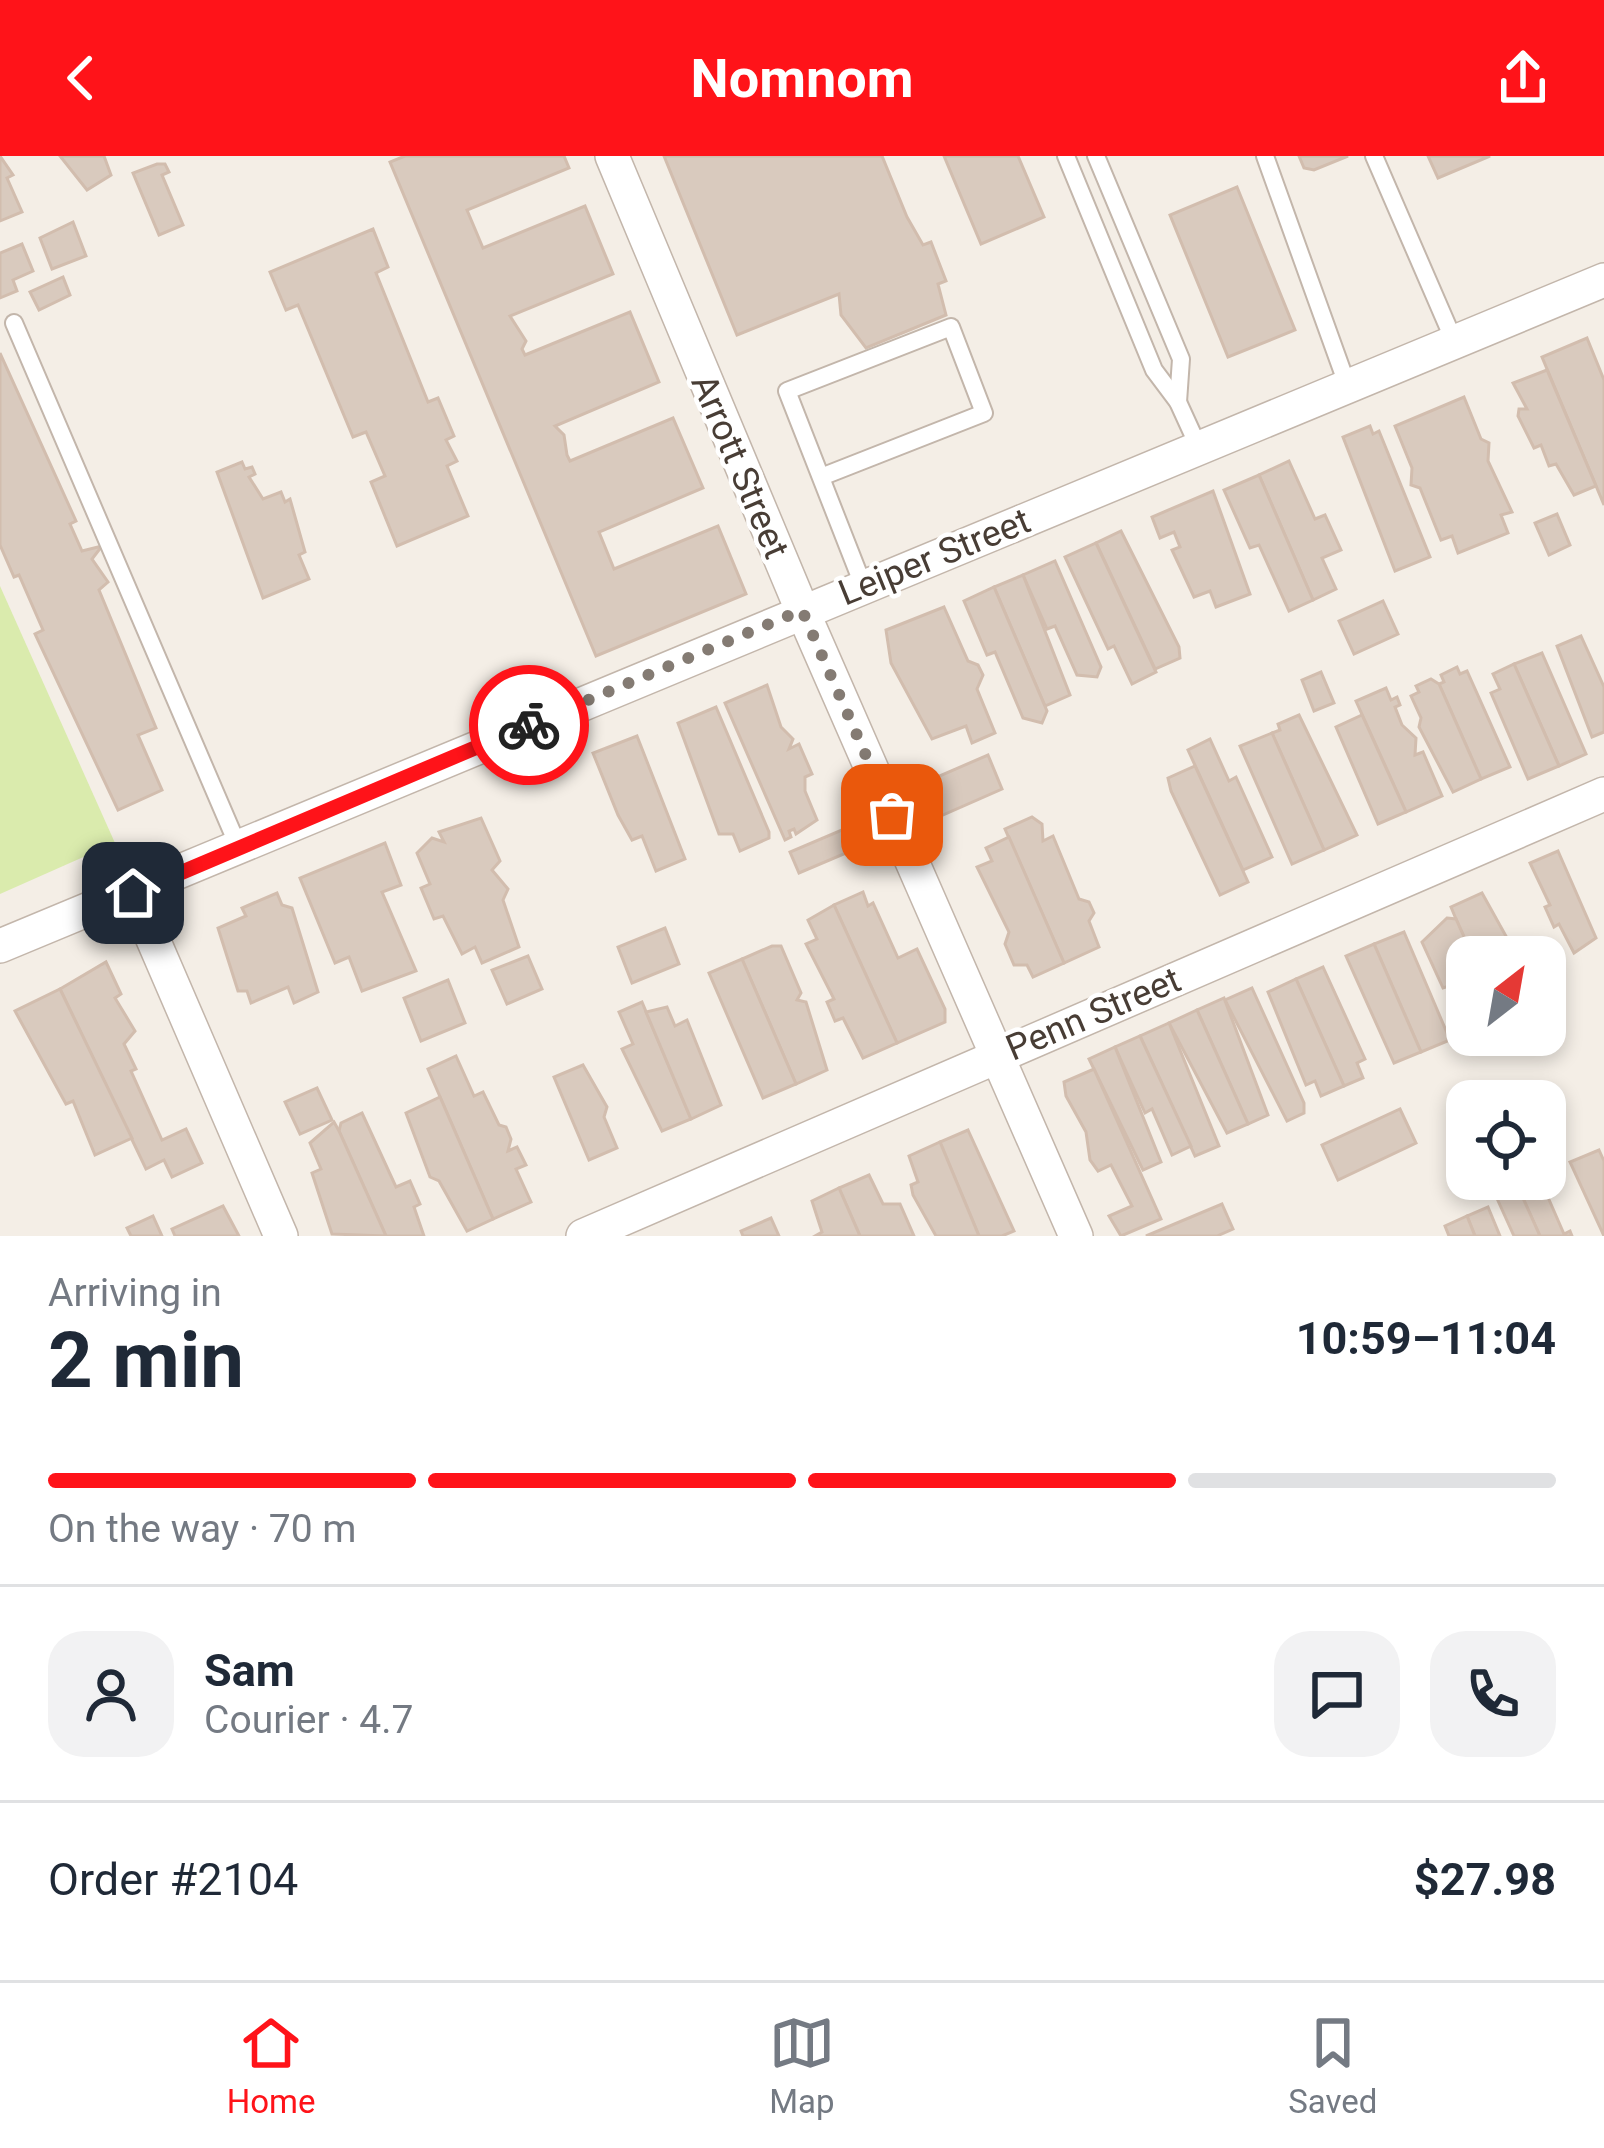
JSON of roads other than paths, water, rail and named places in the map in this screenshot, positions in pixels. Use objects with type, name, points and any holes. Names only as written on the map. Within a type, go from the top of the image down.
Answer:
[{"type":"street","name":"Arrott Street","points":[[612,156],[802,610],[1076,1236]]},
{"type":"street","name":"Leiper Street","points":[[0,946],[1604,280]]},
{"type":"street","name":"Penn Street","points":[[583,1236],[1604,794]]},
{"type":"street","points":[[133,893],[281,1236]]},
{"type":"lane","points":[[1066,156],[1154,370],[1178,402],[1199,448]]},
{"type":"lane","points":[[1096,156],[1180,359],[1178,402]]},
{"type":"lane","points":[[1265,156],[1348,388]]},
{"type":"lane","points":[[1374,156],[1456,344]]},
{"type":"lane","points":[[14,323],[239,848]]},
{"type":"lane","points":[[820,477],[985,413],[950,327],[787,391],[820,477],[863,585]]}]
